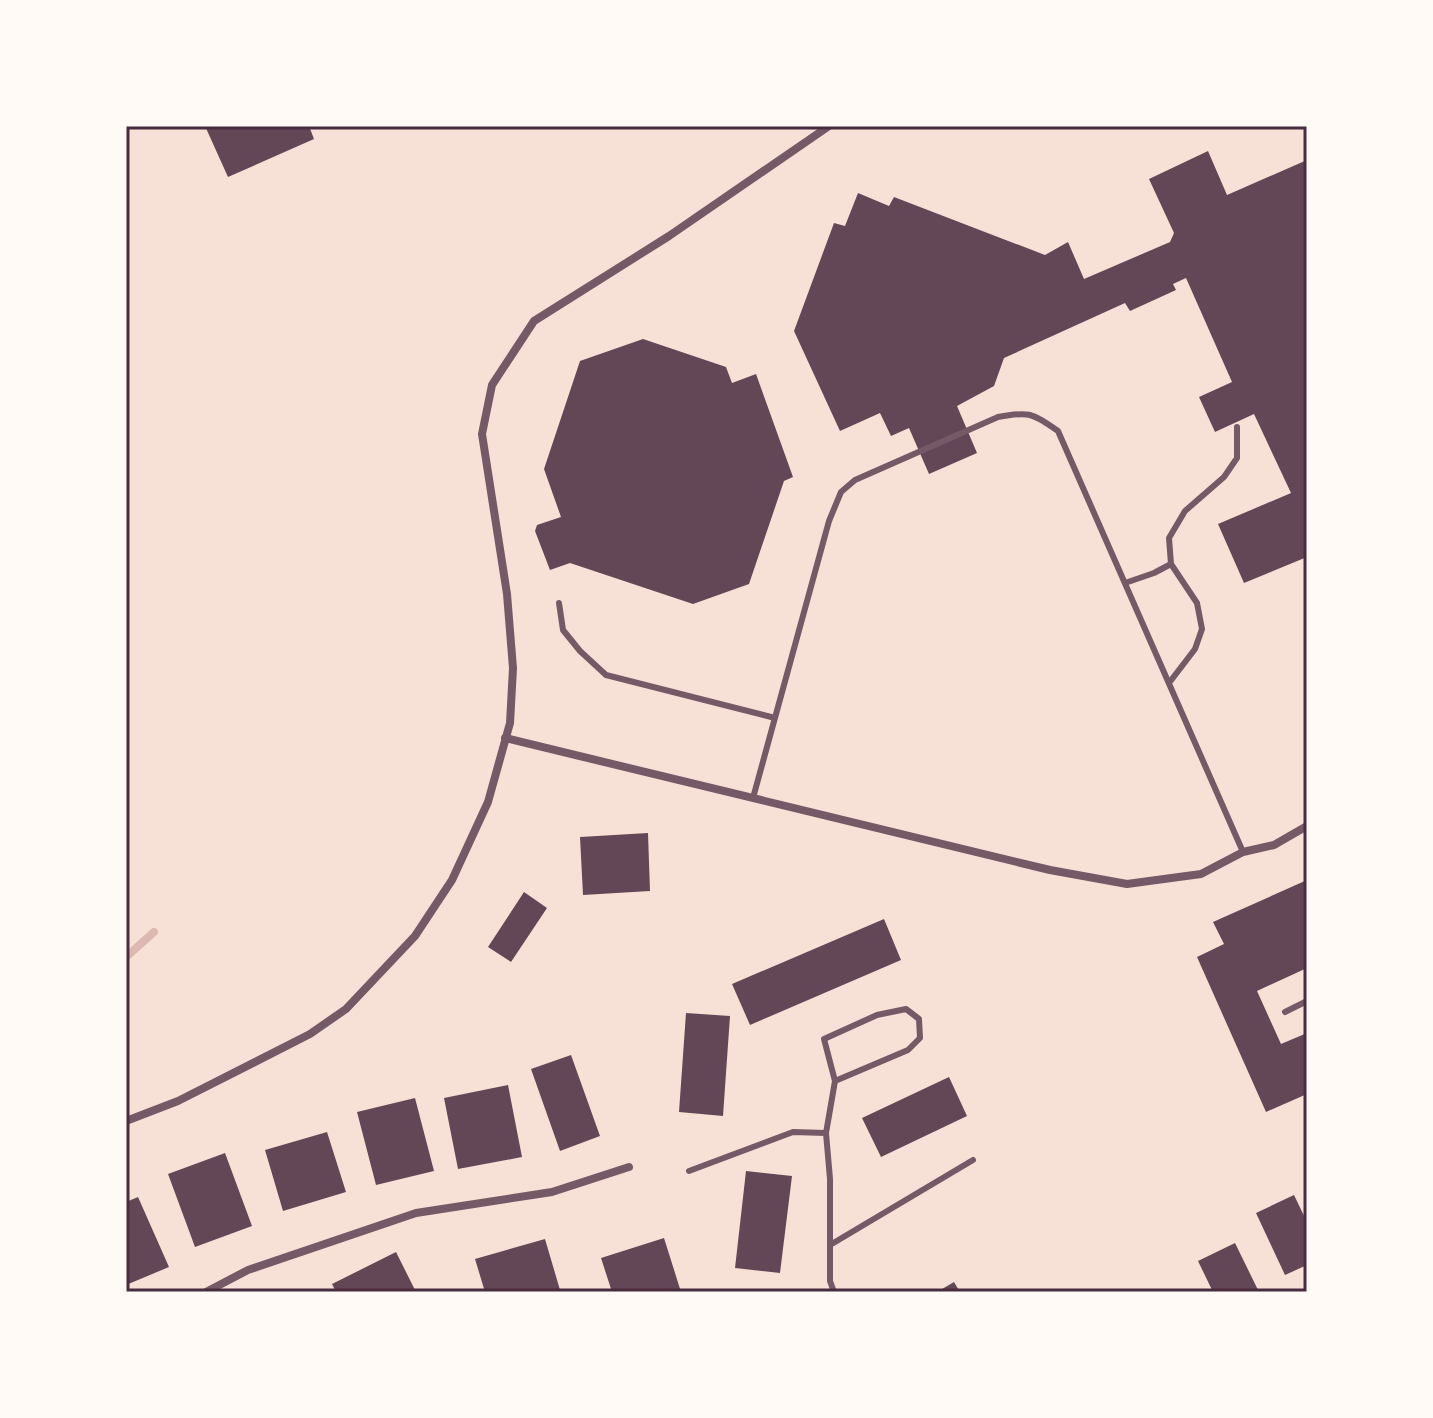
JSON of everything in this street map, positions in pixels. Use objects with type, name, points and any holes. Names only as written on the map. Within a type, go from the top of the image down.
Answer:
[{"type":"street","points":[[126,1121],[178,1101],[297,1040],[346,1009],[415,936],[452,880],[488,802],[510,723],[513,668],[507,594],[482,434],[492,385],[534,321],[669,236],[829,126]]},
{"type":"street","points":[[505,738],[1050,870],[1127,884],[1201,874],[1243,852],[1274,845],[1307,826]]},
{"type":"street","points":[[206,1292],[248,1270],[416,1213],[552,1192],[629,1167]]},
{"type":"lane","points":[[753,798],[829,521],[841,492],[855,480],[998,417],[1022,412],[1040,418],[1058,431],[1243,852]]},
{"type":"lane","points":[[1169,683],[1195,649],[1202,629],[1197,603],[1171,564],[1169,538],[1185,511],[1224,477],[1237,458],[1237,427]]},
{"type":"lane","points":[[1125,583],[1171,564]]},
{"type":"lane","points":[[559,603],[563,630],[606,675],[775,718]]},
{"type":"lane","points":[[1285,1012],[1307,1001]]},
{"type":"lane","points":[[834,1292],[830,1281],[830,1179],[826,1133],[835,1081],[824,1039],[877,1015],[906,1009],[919,1019],[920,1038],[908,1050],[835,1081]]},
{"type":"lane","points":[[689,1171],[793,1132],[826,1133]]},
{"type":"lane","points":[[830,1245],[973,1160]]},
{"type":"building","points":[[205,126],[309,126],[314,139],[228,177]]},
{"type":"building","points":[[1208,151],[1227,195],[1307,160],[1307,557],[1244,583],[1218,524],[1291,493],[1254,414],[1215,432],[1199,397],[1232,382],[1186,278],[1173,284],[1176,290],[1130,311],[1125,303],[1004,358],[994,386],[957,406],[977,453],[929,474],[909,428],[891,436],[880,413],[840,431],[794,331],[834,223],[845,226],[858,193],[889,206],[894,197],[1045,255],[1068,242],[1084,279],[1170,242],[1174,233],[1149,179]]},
{"type":"building","points":[[643,339],[726,367],[732,383],[756,374],[793,477],[784,481],[749,584],[693,604],[570,563],[550,570],[535,531],[537,525],[561,517],[544,469],[580,361]]},
{"type":"building","points":[[648,833],[650,891],[583,895],[580,837]]},
{"type":"building","points":[[1307,880],[1307,968],[1257,991],[1281,1044],[1307,1033],[1307,1094],[1266,1112],[1197,957],[1224,944],[1213,922]]},
{"type":"building","points":[[524,892],[547,908],[511,962],[488,947]]},
{"type":"building","points":[[884,919],[901,960],[750,1025],[732,984]]},
{"type":"building","points":[[686,1013],[730,1016],[723,1116],[679,1112]]},
{"type":"building","points":[[571,1055],[600,1136],[560,1151],[531,1069]]},
{"type":"building","points":[[949,1077],[967,1116],[881,1157],[862,1118]]},
{"type":"building","points":[[508,1085],[522,1157],[458,1169],[444,1098]]},
{"type":"building","points":[[415,1098],[434,1171],[376,1185],[357,1112]]},
{"type":"building","points":[[327,1132],[346,1192],[283,1211],[265,1150]]},
{"type":"building","points":[[225,1153],[252,1226],[195,1247],[168,1174]]},
{"type":"building","points":[[746,1171],[792,1176],[780,1273],[735,1268]]},
{"type":"building","points":[[1294,1195],[1307,1222],[1307,1265],[1285,1275],[1256,1213]]},
{"type":"building","points":[[138,1197],[169,1267],[126,1285],[126,1202]]},
{"type":"building","points":[[664,1238],[681,1292],[612,1292],[601,1258]]},
{"type":"building","points":[[545,1239],[560,1290],[485,1292],[475,1259]]},
{"type":"building","points":[[1235,1243],[1259,1292],[1213,1292],[1198,1261]]},
{"type":"building","points":[[396,1252],[416,1292],[336,1292],[332,1284]]},
{"type":"building","points":[[954,1282],[960,1292],[937,1292]]},
{"type":"waterway","points":[[126,957],[154,932]]}]
